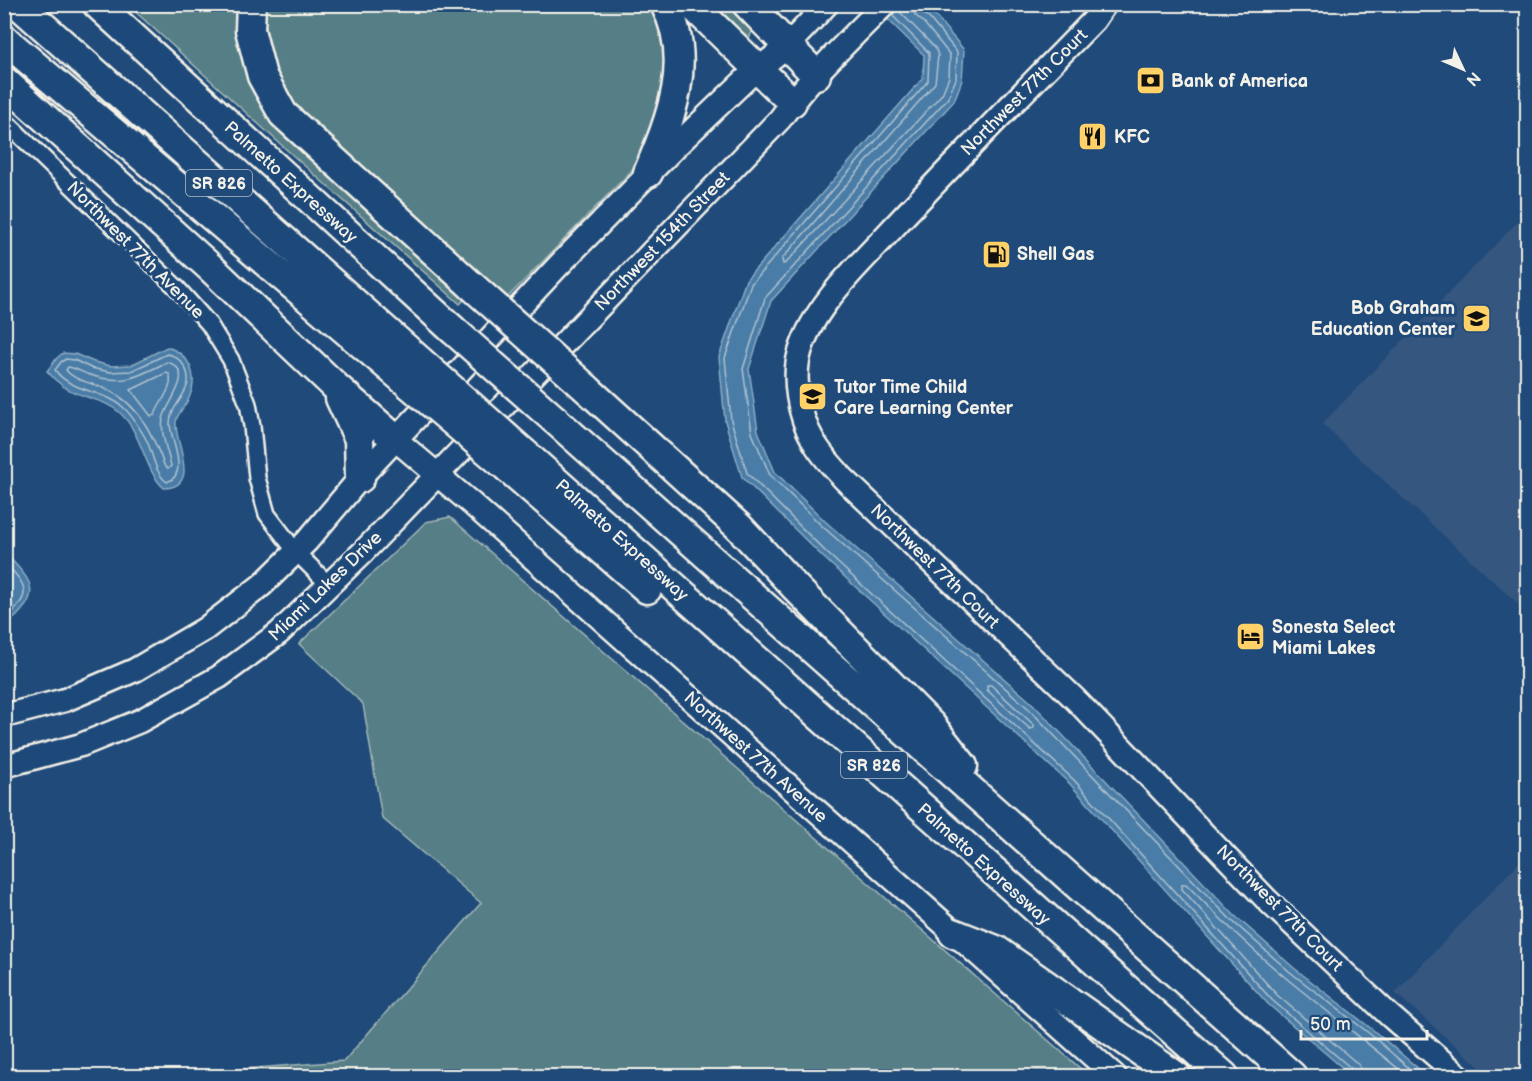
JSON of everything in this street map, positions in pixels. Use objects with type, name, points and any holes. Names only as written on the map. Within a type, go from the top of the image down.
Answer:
[{"type":"highway","name":"Palmetto Expressway","points":[[18,4],[412,370],[781,682],[1224,1077]]},
{"type":"highway","name":"Palmetto Expressway","points":[[97,4],[452,328],[1292,1077]]},
{"type":"highway","points":[[251,4],[250,30],[262,76],[283,114],[739,527],[923,716],[1005,820]]},
{"type":"highway","points":[[648,173],[670,119],[678,79],[676,39],[665,4]]},
{"type":"highway","points":[[691,4],[792,102]]},
{"type":"highway","points":[[747,4],[816,75]]},
{"type":"highway","points":[[4,39],[412,370]]},
{"type":"highway","points":[[4,81],[204,261],[336,387],[395,439]]},
{"type":"highway","points":[[336,387],[359,440],[360,478]]},
{"type":"highway","points":[[953,933],[996,950],[1176,1077]]},
{"type":"main road","points":[[4,716],[30,711],[86,692],[160,657],[223,616],[262,585],[296,552],[395,439],[515,310],[648,173],[786,46],[827,4]]},
{"type":"main road","name":"Northwest 77th Court","points":[[1105,4],[1094,21],[957,159],[832,295],[814,321],[800,352],[796,380],[803,415],[812,439],[844,479],[1076,700],[1267,900],[1389,1015],[1460,1077]]},
{"type":"main road","name":"Northwest 154th Street","points":[[437,475],[780,119],[816,75],[880,9]]},
{"type":"main road","name":"Northwest 77th Avenue","points":[[395,439],[481,512],[1115,1077]]},
{"type":"main road","name":"Miami Lakes Drive","points":[[4,766],[81,745],[140,721],[219,677],[264,646],[299,616],[437,475]]},
{"type":"street","name":"Northwest 77th Avenue","points":[[4,120],[178,289],[209,324],[231,360],[250,410],[257,478],[262,501],[273,524],[296,552],[330,586]]},
{"type":"shaded area","name":"Bob Graham Education Center","points":[[1527,212],[1527,612],[1322,424]]},
{"type":"shaded area","points":[[1527,854],[1527,1076],[1490,1076],[1395,993]]},
{"type":"green space","points":[[128,5],[245,5],[251,68],[467,297],[460,304]]},
{"type":"green space","points":[[265,5],[652,5],[667,50],[661,126],[632,170],[506,299],[291,102],[279,79],[271,55],[266,31]]},
{"type":"green space","points":[[708,5],[731,5],[752,30],[750,37],[746,39]]},
{"type":"green space","points":[[450,517],[1089,1076],[159,1076],[344,1061],[481,903],[382,818],[363,704],[299,644],[426,522]]},
{"type":"water","points":[[873,5],[922,5],[933,13],[964,50],[962,80],[954,101],[771,301],[749,369],[758,431],[775,472],[826,522],[1033,704],[1234,915],[1294,968],[1427,1076],[1352,1076],[1268,1004],[1070,784],[823,557],[742,477],[725,421],[719,357],[746,280],[923,78],[924,55]]},
{"type":"water","points":[[167,347],[175,350],[187,360],[193,382],[189,398],[176,422],[184,462],[182,480],[175,486],[164,488],[151,471],[133,430],[119,412],[106,404],[70,391],[47,371],[63,353],[75,354],[111,366],[131,365]]},
{"type":"water","points":[[5,553],[23,572],[31,593],[29,601],[21,611],[5,623]]},
{"type":"water","points":[[1036,1071],[1052,1071],[1063,1076],[1026,1076]]},
{"type":"place","name":"Bank of America","points":[[1150,81]]},
{"type":"place","name":"KFC","points":[[1093,137]]},
{"type":"place","name":"Shell Gas","points":[[996,254]]},
{"type":"place","name":"Bob Graham Education Center","points":[[1476,318]]},
{"type":"place","name":"Tutor Time Child Care Learning Center","points":[[813,397]]},
{"type":"place","name":"Sonesta Select Miami Lakes","points":[[1251,637]]}]
